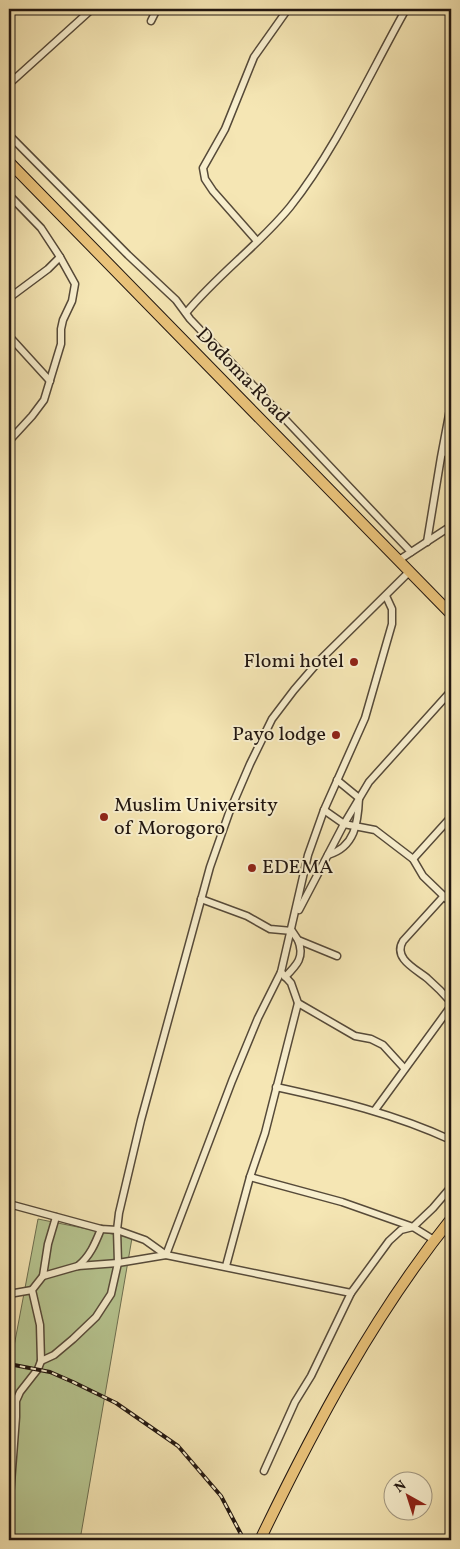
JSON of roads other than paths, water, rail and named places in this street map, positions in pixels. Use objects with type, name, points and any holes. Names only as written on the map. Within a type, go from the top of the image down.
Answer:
[{"type":"highway","name":"Dodoma Road","points":[[9,162],[451,614]]},
{"type":"highway","points":[[260,1540],[305,1451],[355,1361],[399,1290],[451,1219]]},
{"type":"street","points":[[9,84],[92,9]]},
{"type":"street","points":[[151,21],[156,9]]},
{"type":"street","points":[[257,241],[213,191],[205,180],[203,168],[225,129],[254,57],[288,9]]},
{"type":"street","points":[[186,312],[290,206],[321,162],[406,9]]},
{"type":"street","points":[[9,135],[128,255],[176,300],[411,552]]},
{"type":"street","points":[[9,195],[41,228],[75,284],[72,300],[63,320],[61,344],[44,400],[9,441]]},
{"type":"street","points":[[9,298],[60,258]]},
{"type":"street","points":[[9,336],[50,381]]},
{"type":"street","points":[[427,542],[451,404]]},
{"type":"street","points":[[441,456],[451,441]]},
{"type":"street","points":[[400,560],[451,526]]},
{"type":"street","points":[[9,1509],[16,1401],[20,1392],[42,1361],[54,1355],[96,1317],[111,1294],[118,1263],[117,1230],[119,1214],[141,1120],[201,899],[229,813],[272,719],[319,661],[410,571]]},
{"type":"street","points":[[284,975],[308,855],[324,810],[365,718],[392,624],[392,609],[386,596]]},
{"type":"street","points":[[294,919],[344,824],[369,782],[451,691]]},
{"type":"street","points":[[337,780],[359,798]]},
{"type":"street","points":[[328,855],[346,843],[357,826],[359,798]]},
{"type":"street","points":[[324,810],[344,824],[375,830],[413,859],[423,876],[451,903]]},
{"type":"street","points":[[413,859],[451,817]]},
{"type":"street","points":[[444,897],[403,941],[400,952],[411,968],[426,977],[451,1002]]},
{"type":"street","points":[[201,899],[247,916],[270,929],[292,931]]},
{"type":"street","points":[[166,1255],[258,1018],[284,975],[299,963],[302,949],[292,931]]},
{"type":"street","points":[[298,940],[336,956]]},
{"type":"street","points":[[226,1266],[250,1177],[265,1133],[298,1003],[291,983],[284,975]]},
{"type":"street","points":[[298,1003],[355,1036],[371,1039],[383,1045],[404,1068]]},
{"type":"street","points":[[375,1110],[451,1006]]},
{"type":"street","points":[[276,1088],[375,1110],[431,1130],[451,1140]]},
{"type":"street","points":[[250,1177],[342,1202],[413,1226],[434,1240]]},
{"type":"street","points":[[264,1471],[295,1402],[311,1376],[351,1293],[390,1241],[401,1230],[413,1226],[451,1188]]},
{"type":"street","points":[[9,1204],[100,1229],[117,1230],[145,1240],[166,1255]]},
{"type":"street","points":[[9,1294],[32,1290],[43,1276],[48,1244],[56,1217]]},
{"type":"street","points":[[78,1266],[87,1258],[95,1245],[100,1229]]},
{"type":"street","points":[[43,1276],[78,1266],[118,1263],[166,1255],[351,1293]]},
{"type":"street","points":[[32,1290],[40,1325],[42,1361]]},
{"type":"railway","points":[[9,1364],[50,1372],[73,1382],[116,1403],[178,1446],[221,1496],[244,1540]]},
{"type":"place","name":"Flomi hotel","points":[[354,662]]},
{"type":"place","name":"Payo lodge","points":[[336,735]]},
{"type":"place","name":"Muslim University of Morogoro","points":[[104,817]]},
{"type":"place","name":"EDEMA","points":[[252,868]]}]
